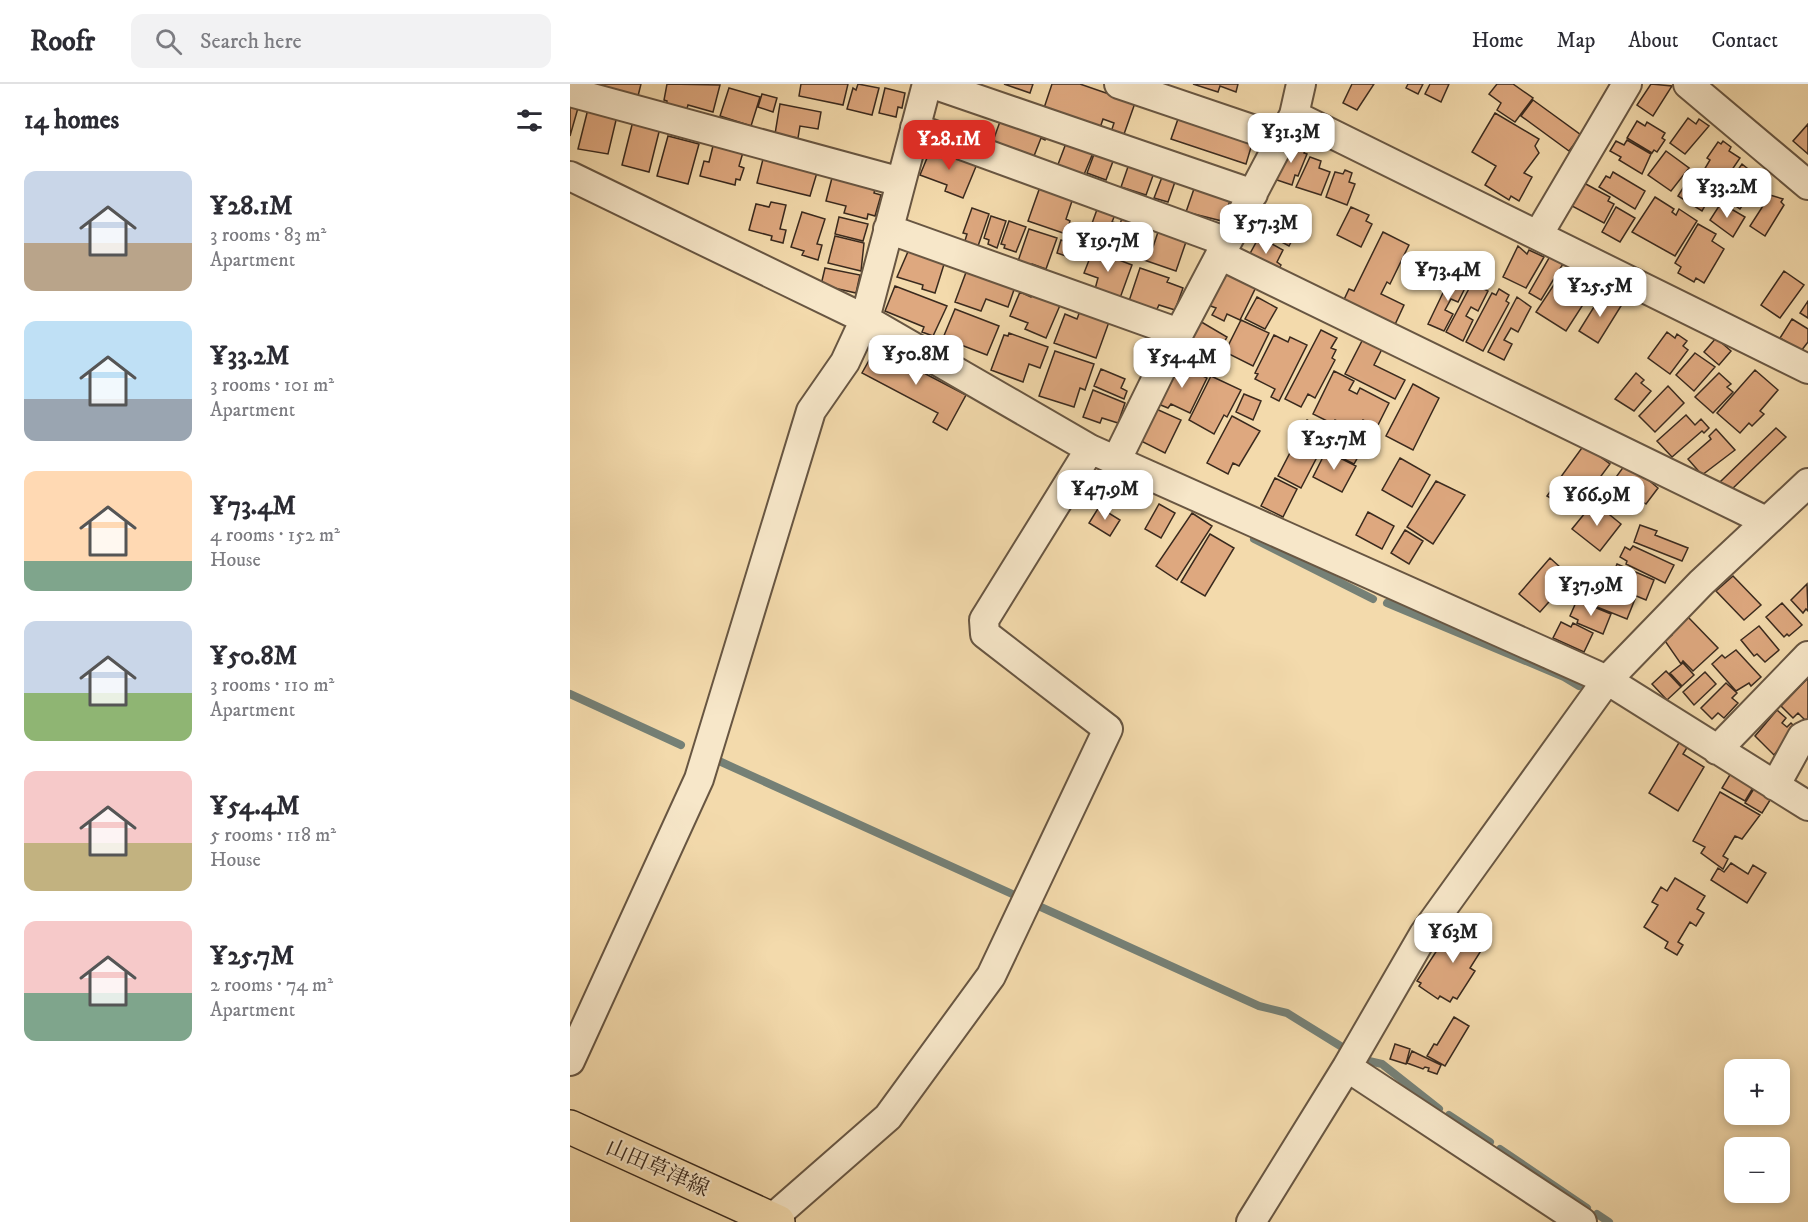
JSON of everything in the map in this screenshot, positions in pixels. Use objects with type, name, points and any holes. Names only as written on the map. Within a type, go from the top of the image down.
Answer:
[{"type":"main road","name":"山田草津線","points":[[570,1127],[772,1221]]},
{"type":"street","points":[[570,1061],[699,779],[811,411],[845,362],[865,319],[927,84]]},
{"type":"street","points":[[933,84],[1253,194]]},
{"type":"street","points":[[1119,84],[1288,127],[1538,235],[1808,369]]},
{"type":"street","points":[[1117,459],[1179,333],[1288,127],[1301,84]]},
{"type":"street","points":[[1538,235],[1627,84]]},
{"type":"street","points":[[1688,84],[1808,185]]},
{"type":"street","points":[[570,92],[901,182]]},
{"type":"street","points":[[915,128],[1224,249],[1766,521]]},
{"type":"street","points":[[570,176],[865,319],[1090,449],[1117,459],[1607,680],[1808,806]]},
{"type":"street","points":[[888,229],[1179,333]]},
{"type":"street","points":[[772,1221],[888,1117],[991,976],[1108,729],[985,634],[984,620],[1090,449]]},
{"type":"street","points":[[1251,1222],[1347,1067],[1424,934],[1607,680],[1701,583],[1808,483]]},
{"type":"street","points":[[1717,750],[1808,656]]},
{"type":"street","points":[[1775,786],[1802,737],[1808,734]]},
{"type":"street","points":[[1347,1067],[1582,1222]]},
{"type":"building","points":[[602,84],[641,84],[638,96],[601,88]]},
{"type":"building","points":[[667,84],[720,85],[713,112],[688,105],[686,112],[666,107],[667,101],[664,100]]},
{"type":"building","points":[[801,84],[848,84],[843,105],[799,96]]},
{"type":"building","points":[[858,84],[879,88],[872,115],[847,109],[853,88],[856,90]]},
{"type":"building","points":[[1004,84],[1033,84],[1030,93]]},
{"type":"building","points":[[1052,84],[1080,84],[1135,103],[1123,137],[1111,132],[1114,123],[1103,119],[1100,128],[1044,108]]},
{"type":"building","points":[[1193,84],[1238,84],[1236,92],[1220,86],[1218,92]]},
{"type":"building","points":[[1352,84],[1374,84],[1357,110],[1343,103]]},
{"type":"building","points":[[1408,84],[1423,84],[1418,94],[1406,88]]},
{"type":"building","points":[[1430,84],[1449,84],[1441,102],[1425,94]]},
{"type":"building","points":[[1497,84],[1513,84],[1533,98],[1515,122],[1497,110],[1501,103],[1489,94]]},
{"type":"building","points":[[1651,84],[1672,86],[1653,116],[1637,105]]},
{"type":"building","points":[[729,88],[760,97],[751,126],[720,116]]},
{"type":"building","points":[[885,88],[905,93],[902,108],[898,107],[896,117],[879,113]]},
{"type":"building","points":[[762,94],[777,98],[773,112],[758,107]]},
{"type":"building","points":[[1533,100],[1581,135],[1569,151],[1521,116]]},
{"type":"building","points":[[780,104],[821,112],[818,129],[800,126],[798,138],[775,134]]},
{"type":"building","points":[[570,106],[578,108],[570,136]]},
{"type":"building","points":[[588,109],[617,116],[608,154],[578,149]]},
{"type":"building","points":[[1495,113],[1539,139],[1535,146],[1539,153],[1524,173],[1532,177],[1519,201],[1511,196],[1509,200],[1485,185],[1496,166],[1472,152]]},
{"type":"building","points":[[1002,116],[1048,133],[1045,140],[1041,138],[1034,156],[993,141]]},
{"type":"building","points":[[1688,118],[1696,124],[1699,119],[1709,126],[1685,154],[1670,143]]},
{"type":"building","points":[[1178,119],[1252,144],[1246,164],[1171,139]]},
{"type":"building","points":[[633,121],[660,128],[649,172],[622,165]]},
{"type":"building","points":[[1637,121],[1645,126],[1647,122],[1665,133],[1662,138],[1665,140],[1657,152],[1654,150],[1652,153],[1627,138]]},
{"type":"building","points":[[1808,124],[1808,154],[1793,141]]},
{"type":"building","points":[[668,136],[699,144],[688,184],[657,176]]},
{"type":"building","points":[[1068,138],[1095,148],[1083,177],[1057,167]]},
{"type":"building","points":[[1627,140],[1651,154],[1642,174],[1619,160],[1621,157],[1610,151],[1616,141],[1624,145]]},
{"type":"building","points":[[1723,141],[1731,147],[1729,151],[1740,158],[1723,183],[1704,170],[1710,160],[1707,158],[1718,142],[1721,144]]},
{"type":"building","points":[[714,142],[744,149],[739,166],[744,168],[740,180],[736,179],[735,185],[700,176],[704,161],[709,162]]},
{"type":"building","points":[[1288,144],[1297,148],[1298,144],[1306,147],[1304,153],[1307,154],[1292,185],[1274,179]]},
{"type":"building","points":[[932,146],[977,164],[963,198],[945,191],[947,185],[920,175]]},
{"type":"building","points":[[1096,149],[1115,156],[1106,180],[1087,173]]},
{"type":"building","points":[[1666,151],[1689,168],[1671,191],[1648,175]]},
{"type":"building","points":[[1310,157],[1321,161],[1319,168],[1330,172],[1321,195],[1296,187]]},
{"type":"building","points":[[763,159],[819,166],[810,196],[757,183]]},
{"type":"building","points":[[1130,161],[1155,170],[1146,195],[1121,187]]},
{"type":"building","points":[[1742,164],[1753,173],[1748,180],[1756,186],[1740,209],[1720,195]]},
{"type":"building","points":[[1345,170],[1352,173],[1349,182],[1355,184],[1347,205],[1326,197],[1335,172],[1343,174]]},
{"type":"building","points":[[1164,172],[1177,176],[1168,202],[1154,198]]},
{"type":"building","points":[[1613,172],[1645,191],[1635,209],[1599,187],[1606,176],[1610,178]]},
{"type":"building","points":[[1702,172],[1719,182],[1702,211],[1678,196],[1691,175],[1698,179]]},
{"type":"building","points":[[833,174],[876,185],[874,193],[881,195],[875,216],[868,214],[867,219],[844,213],[846,206],[826,201]]},
{"type":"building","points":[[1196,183],[1232,196],[1222,221],[1186,212]]},
{"type":"building","points":[[1584,183],[1610,197],[1608,201],[1614,204],[1604,223],[1572,206]]},
{"type":"building","points":[[1040,187],[1074,195],[1066,219],[1070,221],[1066,234],[1028,221]]},
{"type":"building","points":[[1770,195],[1783,199],[1781,202],[1784,205],[1765,236],[1750,226]]},
{"type":"building","points":[[1655,197],[1674,209],[1672,212],[1676,215],[1679,209],[1697,221],[1675,256],[1632,232]]},
{"type":"building","points":[[771,202],[786,205],[780,229],[786,230],[783,243],[771,240],[772,236],[749,230],[756,204],[769,207]]},
{"type":"building","points":[[1721,203],[1745,217],[1733,237],[1710,220]]},
{"type":"building","points":[[1099,204],[1117,210],[1112,222],[1116,223],[1108,248],[1086,240]]},
{"type":"building","points":[[1275,206],[1296,217],[1290,229],[1296,233],[1289,246],[1261,231]]},
{"type":"building","points":[[1351,207],[1369,215],[1366,221],[1372,224],[1361,247],[1337,235]]},
{"type":"building","points":[[1616,207],[1635,218],[1620,242],[1602,232]]},
{"type":"building","points":[[972,208],[989,214],[977,249],[964,244],[967,234],[963,233]]},
{"type":"building","points":[[802,212],[825,219],[817,244],[822,245],[818,260],[802,255],[804,251],[791,247]]},
{"type":"building","points":[[991,216],[1006,221],[997,248],[988,244],[989,240],[984,238]]},
{"type":"building","points":[[1123,216],[1142,224],[1139,232],[1147,235],[1138,257],[1111,247]]},
{"type":"building","points":[[839,217],[868,224],[863,241],[835,234]]},
{"type":"building","points":[[1009,221],[1026,227],[1016,252],[1004,248],[1005,245],[1001,244]]},
{"type":"building","points":[[1698,224],[1716,234],[1712,241],[1724,249],[1704,283],[1696,278],[1694,282],[1678,273],[1681,267],[1675,263]]},
{"type":"building","points":[[1029,229],[1057,238],[1046,269],[1032,264],[1029,271],[1016,267]]},
{"type":"building","points":[[1159,229],[1188,236],[1176,271],[1144,260],[1148,248],[1152,250]]},
{"type":"building","points":[[1383,232],[1409,245],[1390,284],[1387,282],[1381,294],[1404,305],[1392,331],[1341,306],[1349,289],[1354,291]]},
{"type":"building","points":[[835,236],[864,243],[861,271],[828,263]]},
{"type":"building","points":[[1259,237],[1283,250],[1277,262],[1281,265],[1276,274],[1247,259]]},
{"type":"building","points":[[1061,240],[1076,245],[1072,258],[1057,253]]},
{"type":"building","points":[[1518,246],[1527,254],[1529,250],[1544,257],[1526,288],[1503,277]]},
{"type":"building","points":[[910,247],[946,258],[935,293],[922,289],[923,285],[897,277]]},
{"type":"building","points":[[1093,250],[1132,265],[1120,298],[1095,289],[1098,278],[1084,273]]},
{"type":"building","points":[[1553,251],[1566,259],[1541,300],[1529,293]]},
{"type":"building","points":[[968,267],[1016,284],[1008,307],[986,299],[981,311],[955,302]]},
{"type":"building","points":[[825,268],[860,275],[856,293],[821,285]]},
{"type":"building","points":[[1140,268],[1169,278],[1167,282],[1183,288],[1175,310],[1159,305],[1156,311],[1129,301]]},
{"type":"building","points":[[1225,270],[1257,285],[1240,320],[1227,314],[1224,321],[1212,315],[1216,308],[1208,305]]},
{"type":"building","points":[[1563,271],[1588,287],[1582,297],[1586,300],[1566,331],[1536,312]]},
{"type":"building","points":[[1784,271],[1804,285],[1780,318],[1761,305]]},
{"type":"building","points":[[1452,274],[1468,282],[1458,302],[1451,299],[1445,310],[1453,314],[1444,331],[1428,324]]},
{"type":"building","points":[[1472,283],[1488,291],[1478,311],[1471,307],[1466,316],[1473,320],[1463,341],[1446,332]]},
{"type":"building","points":[[895,286],[947,306],[933,336],[922,332],[924,327],[885,311]]},
{"type":"building","points":[[1499,289],[1509,295],[1506,301],[1509,303],[1483,351],[1466,342],[1492,293],[1496,295]]},
{"type":"building","points":[[1020,292],[1031,297],[1033,292],[1061,303],[1046,338],[1025,329],[1028,323],[1010,316]]},
{"type":"building","points":[[1602,294],[1621,306],[1598,343],[1579,331]]},
{"type":"building","points":[[1257,297],[1277,308],[1265,329],[1245,319]]},
{"type":"building","points":[[1517,297],[1531,307],[1518,332],[1511,328],[1504,340],[1512,344],[1504,360],[1488,352]]},
{"type":"building","points":[[1808,301],[1808,318],[1800,313]]},
{"type":"building","points":[[955,309],[999,326],[987,355],[943,338]]},
{"type":"building","points":[[1080,311],[1109,322],[1096,358],[1054,343],[1065,314],[1077,319]]},
{"type":"building","points":[[1792,319],[1808,329],[1808,342],[1801,351],[1780,338]]},
{"type":"building","points":[[1198,320],[1227,337],[1213,362],[1210,361],[1207,366],[1181,351]]},
{"type":"building","points":[[1241,320],[1269,333],[1253,366],[1225,352]]},
{"type":"building","points":[[1321,330],[1337,338],[1331,348],[1336,350],[1332,358],[1335,360],[1315,398],[1308,394],[1301,407],[1285,399]]},
{"type":"building","points":[[1667,332],[1675,338],[1677,334],[1687,341],[1683,346],[1688,350],[1670,374],[1648,358]]},
{"type":"building","points":[[1009,333],[1048,347],[1040,368],[1029,364],[1023,382],[991,370],[1004,335],[1008,336]]},
{"type":"building","points":[[1274,335],[1288,342],[1290,337],[1307,345],[1279,401],[1271,397],[1275,389],[1255,379],[1258,374],[1255,373]]},
{"type":"building","points":[[1716,338],[1731,351],[1719,365],[1704,352]]},
{"type":"building","points":[[1363,339],[1382,349],[1374,365],[1405,380],[1395,399],[1345,374]]},
{"type":"building","points":[[876,348],[966,395],[947,430],[933,422],[938,413],[862,373]]},
{"type":"building","points":[[1055,351],[1094,364],[1085,390],[1080,388],[1074,407],[1039,396]]},
{"type":"building","points":[[1695,353],[1715,367],[1694,391],[1676,375]]},
{"type":"building","points":[[1176,363],[1207,378],[1190,413],[1171,404],[1168,408],[1156,403]]},
{"type":"building","points":[[1101,369],[1125,379],[1121,388],[1127,391],[1124,399],[1094,386]]},
{"type":"building","points":[[1755,370],[1778,390],[1760,411],[1764,414],[1752,426],[1749,423],[1740,433],[1717,413]]},
{"type":"building","points":[[1334,371],[1354,381],[1349,390],[1357,394],[1360,388],[1389,403],[1377,427],[1363,420],[1358,431],[1335,420],[1333,424],[1313,414]]},
{"type":"building","points":[[1636,373],[1644,380],[1641,383],[1651,391],[1634,411],[1615,399]]},
{"type":"building","points":[[1719,373],[1731,384],[1727,387],[1733,392],[1713,413],[1695,397]]},
{"type":"building","points":[[1211,376],[1241,390],[1227,417],[1224,415],[1214,434],[1189,420]]},
{"type":"building","points":[[1413,384],[1439,398],[1413,450],[1386,436]]},
{"type":"building","points":[[1668,386],[1684,403],[1655,432],[1639,416]]},
{"type":"building","points":[[1093,390],[1125,403],[1118,423],[1102,418],[1100,423],[1083,417]]},
{"type":"building","points":[[1244,394],[1261,401],[1253,420],[1236,412]]},
{"type":"building","points":[[1154,408],[1181,420],[1165,453],[1139,440]]},
{"type":"building","points":[[1686,415],[1695,425],[1701,419],[1709,428],[1704,433],[1702,431],[1672,457],[1657,441]]},
{"type":"building","points":[[1232,416],[1260,431],[1239,466],[1233,463],[1228,474],[1207,463]]},
{"type":"building","points":[[1307,420],[1330,432],[1301,488],[1278,476]]},
{"type":"building","points":[[1776,428],[1786,437],[1730,491],[1720,482]]},
{"type":"building","points":[[1716,429],[1735,450],[1702,475],[1688,459],[1711,439],[1709,436]]},
{"type":"building","points":[[1338,432],[1364,446],[1354,464],[1328,451]]},
{"type":"building","points":[[1584,445],[1610,464],[1575,511],[1567,505],[1562,512],[1551,504],[1554,500],[1547,496]]},
{"type":"building","points":[[1326,451],[1356,466],[1342,492],[1313,477]]},
{"type":"building","points":[[1400,458],[1430,475],[1412,507],[1382,490]]},
{"type":"building","points":[[1627,462],[1658,488],[1646,504],[1640,500],[1629,514],[1603,495]]},
{"type":"building","points":[[1101,470],[1112,477],[1104,491],[1092,484]]},
{"type":"building","points":[[1275,478],[1297,489],[1283,517],[1261,506]]},
{"type":"building","points":[[1436,481],[1465,495],[1433,544],[1407,527]]},
{"type":"building","points":[[1594,502],[1621,524],[1600,551],[1572,529]]},
{"type":"building","points":[[1159,504],[1175,513],[1161,538],[1145,529]]},
{"type":"building","points":[[1099,507],[1120,520],[1110,536],[1089,523]]},
{"type":"building","points":[[1368,512],[1394,526],[1382,549],[1356,535]]},
{"type":"building","points":[[1192,513],[1212,526],[1177,580],[1156,566]]},
{"type":"building","points":[[1640,525],[1657,531],[1655,535],[1688,548],[1682,561],[1634,542]]},
{"type":"building","points":[[1405,530],[1423,541],[1409,564],[1391,553]]},
{"type":"building","points":[[1210,534],[1234,548],[1205,596],[1181,582]]},
{"type":"building","points":[[1633,546],[1674,565],[1665,583],[1626,564],[1627,561],[1620,557],[1625,547],[1630,550]]},
{"type":"building","points":[[1550,558],[1571,577],[1540,612],[1519,594]]},
{"type":"building","points":[[1617,564],[1654,580],[1646,600],[1612,586],[1614,580],[1608,578],[1612,568],[1615,569]]},
{"type":"building","points":[[1733,576],[1761,605],[1744,620],[1716,591]]},
{"type":"building","points":[[1596,581],[1629,594],[1628,597],[1635,599],[1627,619],[1592,605],[1594,602],[1584,598],[1588,587],[1592,589]]},
{"type":"building","points":[[1807,584],[1808,611],[1806,609],[1803,613],[1791,600]]},
{"type":"building","points":[[1577,600],[1611,614],[1603,634],[1577,623],[1578,620],[1570,616]]},
{"type":"building","points":[[1782,603],[1802,625],[1789,636],[1787,634],[1784,637],[1766,617]]},
{"type":"building","points":[[1687,616],[1718,648],[1693,671],[1683,661],[1681,664],[1665,641],[1672,635],[1669,632]]},
{"type":"building","points":[[1561,622],[1571,627],[1573,623],[1593,633],[1584,652],[1553,638]]},
{"type":"building","points":[[1759,626],[1779,650],[1765,662],[1757,654],[1754,656],[1741,640]]},
{"type":"building","points":[[1736,650],[1761,677],[1751,686],[1749,683],[1736,691],[1712,664],[1722,655],[1725,658]]},
{"type":"building","points":[[1683,663],[1694,675],[1682,686],[1670,673]]},
{"type":"building","points":[[1666,671],[1681,687],[1667,700],[1652,684]]},
{"type":"building","points":[[1705,672],[1716,684],[1694,705],[1683,692]]},
{"type":"building","points":[[1807,679],[1808,723],[1798,713],[1793,718],[1781,706]]},
{"type":"building","points":[[1726,683],[1737,693],[1732,698],[1738,703],[1724,718],[1718,713],[1712,719],[1701,708]]},
{"type":"building","points":[[1777,710],[1786,718],[1782,723],[1787,727],[1791,723],[1796,728],[1774,755],[1755,736]]},
{"type":"building","points":[[1680,741],[1688,746],[1683,754],[1704,767],[1678,811],[1649,793]]},
{"type":"building","points":[[1731,773],[1754,786],[1745,801],[1722,788]]},
{"type":"building","points":[[1755,787],[1772,797],[1762,813],[1745,803]]},
{"type":"building","points":[[1720,792],[1760,815],[1742,839],[1735,836],[1723,856],[1728,859],[1723,869],[1701,853],[1705,847],[1693,841]]},
{"type":"building","points":[[1731,863],[1748,874],[1753,865],[1766,873],[1747,903],[1711,880],[1718,868],[1724,872]]},
{"type":"building","points":[[1675,878],[1705,896],[1697,909],[1704,913],[1696,926],[1690,922],[1678,942],[1683,945],[1677,955],[1665,948],[1668,942],[1644,927],[1658,905],[1652,902],[1661,887],[1667,891]]},
{"type":"building","points":[[1470,926],[1489,938],[1470,968],[1475,971],[1457,999],[1453,997],[1450,1002],[1440,996],[1438,999],[1419,986],[1421,983],[1417,981],[1452,927],[1464,935]]},
{"type":"building","points":[[1454,1017],[1469,1026],[1445,1066],[1427,1056],[1434,1044],[1437,1045]]},
{"type":"building","points":[[1395,1044],[1410,1049],[1406,1064],[1390,1059]]},
{"type":"building","points":[[1412,1051],[1441,1065],[1437,1074],[1428,1071],[1429,1068],[1423,1069],[1407,1063]]},
{"type":"waterway","points":[[1254,539],[1373,599]]},
{"type":"waterway","points":[[1387,603],[1564,677],[1579,686]]},
{"type":"waterway","points":[[570,694],[681,745]]},
{"type":"waterway","points":[[719,761],[1259,1006],[1287,1013],[1342,1047]]},
{"type":"waterway","points":[[1369,1061],[1382,1064],[1439,1109]]},
{"type":"waterway","points":[[1449,1115],[1490,1142]]},
{"type":"waterway","points":[[1500,1149],[1587,1208]]},
{"type":"waterway","points":[[1597,1214],[1609,1222]]}]
